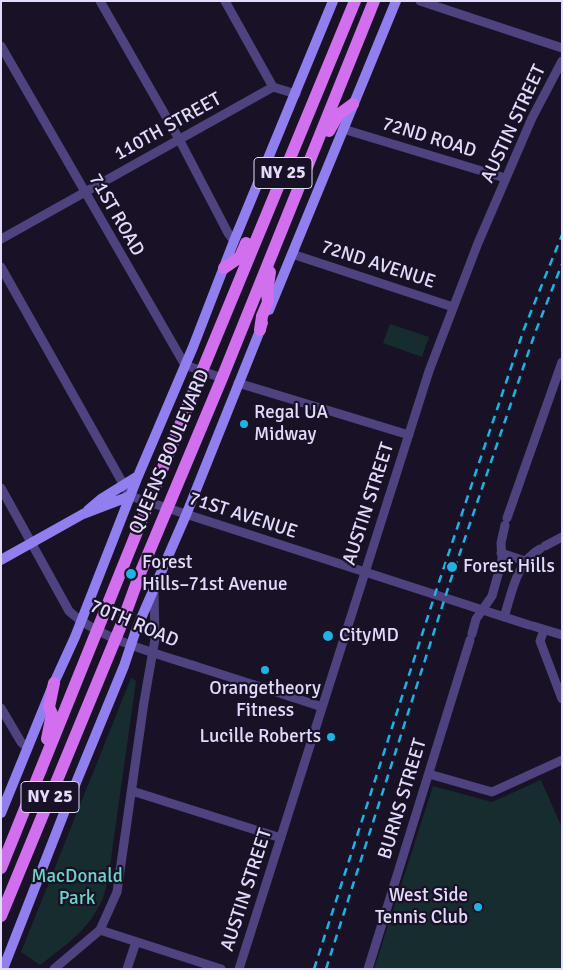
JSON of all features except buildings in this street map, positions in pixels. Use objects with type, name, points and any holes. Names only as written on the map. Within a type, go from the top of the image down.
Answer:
[{"type":"main road","name":"QUEENS BOULEVARD","points":[[1,868],[148,502],[355,1]]},
{"type":"main road","name":"QUEENS BOULEVARD","points":[[1,916],[222,378],[374,1]]},
{"type":"main road","points":[[308,167],[338,115],[353,104]]},
{"type":"main road","points":[[224,268],[240,256],[258,217],[279,184]]},
{"type":"main road","points":[[260,330],[262,316],[268,302],[268,285],[273,252]]},
{"type":"main road","points":[[42,765],[52,714],[49,707],[54,683]]},
{"type":"street","points":[[100,1],[179,139],[234,241]]},
{"type":"street","points":[[225,1],[273,87],[296,94]]},
{"type":"street","name":"QUEENS BOULEVARD","points":[[1,813],[54,683],[82,621],[138,476],[333,1]]},
{"type":"street","name":"QUEENS BOULEVARD","points":[[4,963],[124,666],[136,630],[186,515],[238,383],[396,1]]},
{"type":"street","points":[[420,1],[562,48]]},
{"type":"street","name":"71ST ROAD","points":[[1,46],[184,365]]},
{"type":"street","name":"AUSTIN STREET","points":[[239,969],[429,371],[478,243],[532,118],[562,61]]},
{"type":"street","name":"110TH STREET","points":[[1,239],[273,87]]},
{"type":"street","name":"72ND ROAD","points":[[343,129],[506,178]]},
{"type":"street","name":"72ND AVENUE","points":[[292,254],[453,307]]},
{"type":"street","points":[[1,267],[130,496],[83,514],[1,560]]},
{"type":"street","points":[[525,560],[502,553],[501,543],[506,522],[562,362]]},
{"type":"street","points":[[184,365],[222,378]]},
{"type":"street","points":[[238,383],[409,435]]},
{"type":"street","points":[[83,514],[101,498],[138,476]]},
{"type":"street","name":"70TH ROAD","points":[[1,488],[69,611],[82,621],[115,638],[152,653],[322,707]]},
{"type":"street","name":"71ST AVENUE","points":[[130,496],[562,635]]},
{"type":"street","points":[[504,617],[519,571],[525,560],[562,537]]},
{"type":"street","name":"BURNS STREET","points":[[368,969],[476,619],[492,596],[501,565],[502,553]]},
{"type":"street","name":"QUEENS BOULEVARD","points":[[54,969],[100,930],[117,892],[152,653],[155,620],[154,591]]},
{"type":"street","points":[[544,630],[540,641],[562,699]]},
{"type":"street","points":[[1,708],[21,742],[28,748]]},
{"type":"street","points":[[429,774],[492,792],[562,760]]},
{"type":"street","points":[[132,791],[281,838]]},
{"type":"street","points":[[100,930],[221,969]]},
{"type":"street","points":[[127,969],[136,942]]},
{"type":"green space","points":[[390,324],[429,337],[422,357],[383,343]]},
{"type":"green space","name":"MacDonald Park","points":[[131,678],[136,681],[109,873],[102,900],[83,929],[40,965],[21,952]]},
{"type":"green space","name":"West Side Tennis Club","points":[[541,780],[562,828],[562,969],[374,969],[433,786],[492,802]]},
{"type":"railway","points":[[314,969],[440,579],[524,329],[562,235]]},
{"type":"railway","points":[[326,969],[450,582],[535,333],[562,264]]},
{"type":"place","name":"Regal UA Midway","points":[[244,424]]},
{"type":"place","name":"Forest Hills","points":[[452,567]]},
{"type":"place","name":"Forest Hills–71st Avenue","points":[[131,574]]},
{"type":"place","name":"CityMD","points":[[328,636]]},
{"type":"place","name":"Orangetheory Fitness","points":[[265,670]]},
{"type":"place","name":"Lucille Roberts","points":[[331,737]]},
{"type":"place","name":"West Side Tennis Club","points":[[478,907]]}]
